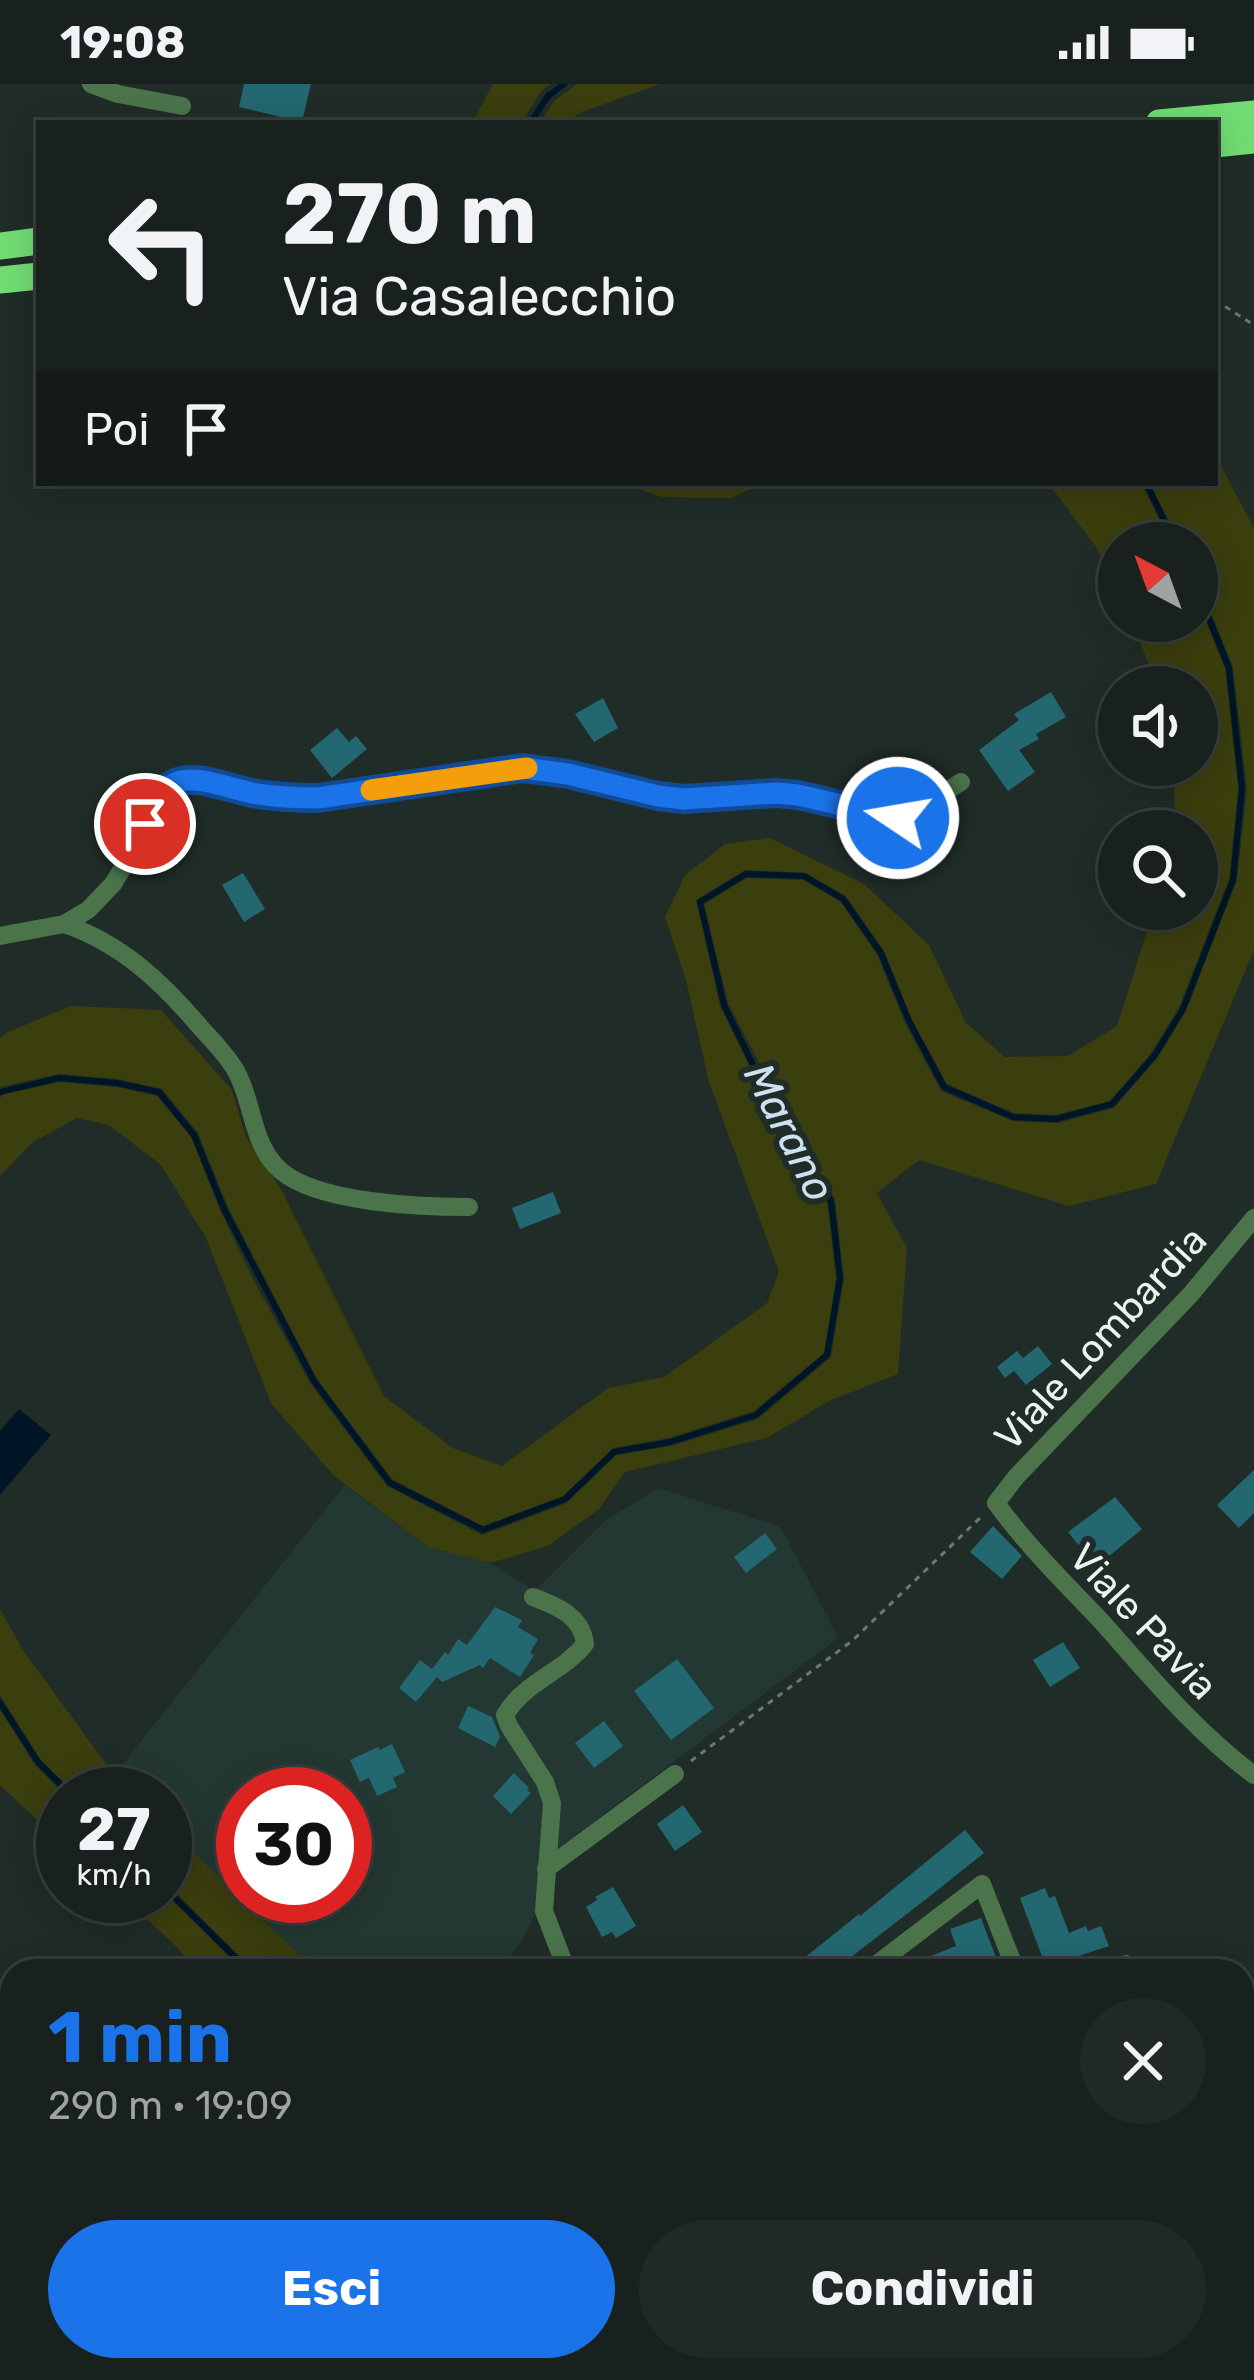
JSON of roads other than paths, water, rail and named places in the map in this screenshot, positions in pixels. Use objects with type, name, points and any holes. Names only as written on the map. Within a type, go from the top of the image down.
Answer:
[{"type":"highway","points":[[1219,135],[1254,113]]},
{"type":"highway","points":[[1219,135],[1254,140]]},
{"type":"highway","points":[[0,246],[36,241]]},
{"type":"highway","points":[[0,280],[36,276]]},
{"type":"street","points":[[92,84],[182,106]]},
{"type":"street","points":[[0,936],[64,924],[88,910],[131,854],[152,804],[170,784],[183,779],[286,798],[318,798],[496,771],[543,769],[658,796],[798,795],[898,818],[961,782]]},
{"type":"street","points":[[64,924],[118,948],[177,1000],[236,1072],[262,1147],[280,1170],[333,1193],[423,1207],[469,1208]]},
{"type":"street","name":"Viale Lombardia","points":[[996,1503],[1192,1294],[1254,1218]]},
{"type":"street","name":"Viale Pavia","points":[[996,1503],[1023,1541],[1190,1720],[1254,1775]]},
{"type":"street","points":[[533,1597],[572,1616],[583,1631],[584,1644],[574,1658],[527,1688],[505,1715],[545,1782],[552,1803],[544,1911],[562,1959]]},
{"type":"street","points":[[546,1869],[675,1774]]},
{"type":"street","points":[[888,1959],[982,1884],[1011,1959]]},
{"type":"waterway","name":"Marano","points":[[532,120],[548,96],[564,84]]},
{"type":"waterway","name":"Marano","points":[[1147,486],[1165,522]]},
{"type":"waterway","name":"Marano","points":[[0,1092],[59,1078],[159,1092],[194,1135],[224,1209],[314,1381],[390,1483],[483,1530],[565,1499],[614,1452],[670,1442],[756,1415],[827,1355],[840,1278],[831,1201],[724,1005],[700,902],[746,874],[804,876],[843,899],[881,953],[944,1087],[1013,1117],[1056,1119],[1112,1104],[1155,1055],[1183,1009],[1233,880],[1242,789],[1229,668],[1218,641]]},
{"type":"waterway","name":"Marano","points":[[0,1703],[43,1767]]},
{"type":"waterway","name":"Marano","points":[[192,1915],[237,1959]]}]
